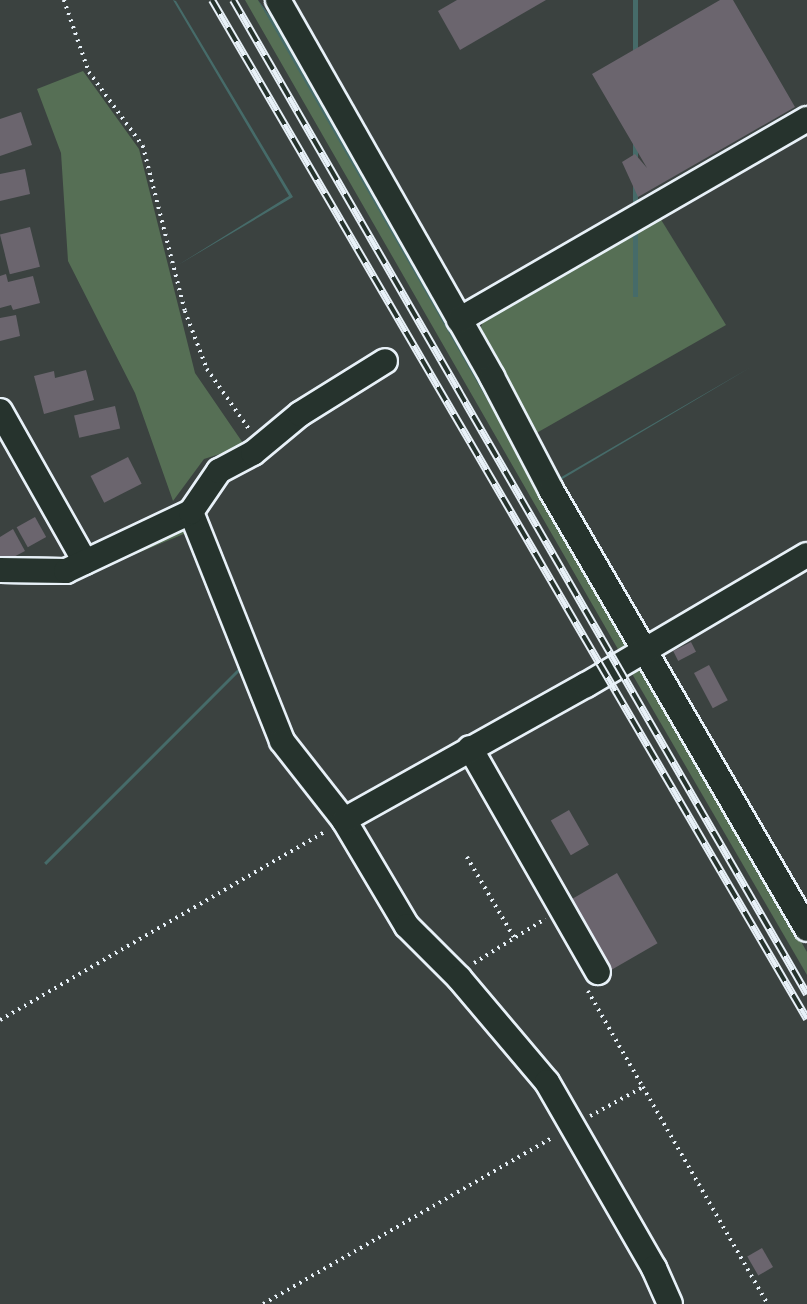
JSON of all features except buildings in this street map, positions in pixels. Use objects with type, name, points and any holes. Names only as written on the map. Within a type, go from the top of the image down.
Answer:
[{"type":"street","points":[[278,0],[551,489],[807,929]]},
{"type":"street","points":[[459,320],[807,118]]},
{"type":"street","points":[[0,570],[54,572],[85,562],[191,512],[210,480],[263,446],[300,414],[385,361]]},
{"type":"street","points":[[0,411],[85,562]]},
{"type":"street","points":[[191,512],[277,731],[344,820],[407,926],[456,974],[547,1082],[654,1268],[670,1304]]},
{"type":"street","points":[[344,820],[807,555]]},
{"type":"street","points":[[470,748],[598,972]]},
{"type":"path","points":[[64,0],[89,72],[143,146],[185,311],[207,369],[263,446]]},
{"type":"path","points":[[0,1020],[344,820]]},
{"type":"path","points":[[467,857],[514,937]]},
{"type":"path","points":[[456,974],[546,918]]},
{"type":"path","points":[[263,1304],[643,1087],[768,1304]]},
{"type":"path","points":[[471,1178],[476,1187]]},
{"type":"path","points":[[369,1238],[374,1246]]},
{"type":"path","points":[[316,1269],[320,1277]]},
{"type":"green space","points":[[245,0],[258,0],[623,638],[630,641],[619,651]]},
{"type":"green space","points":[[83,71],[139,149],[195,373],[245,446],[204,459],[173,501],[135,393],[68,261],[61,153],[37,89]]},
{"type":"green space","points":[[351,159],[475,367],[525,461]]},
{"type":"green space","points":[[660,218],[726,325],[533,435],[478,335],[484,319]]},
{"type":"green space","points":[[175,527],[186,533],[88,574]]},
{"type":"green space","points":[[643,667],[807,952],[807,975],[631,672]]},
{"type":"water","points":[[173,0],[293,197],[178,265],[289,196]]},
{"type":"water","points":[[258,0],[274,21],[626,637],[624,638]]},
{"type":"water","points":[[633,0],[638,0],[638,297],[633,297]]},
{"type":"water","points":[[751,367],[559,481],[558,479]]},
{"type":"water","points":[[240,667],[242,669],[46,865],[44,863]]},
{"type":"railway","points":[[212,0],[807,1019]]},
{"type":"railway","points":[[233,0],[807,994]]}]
